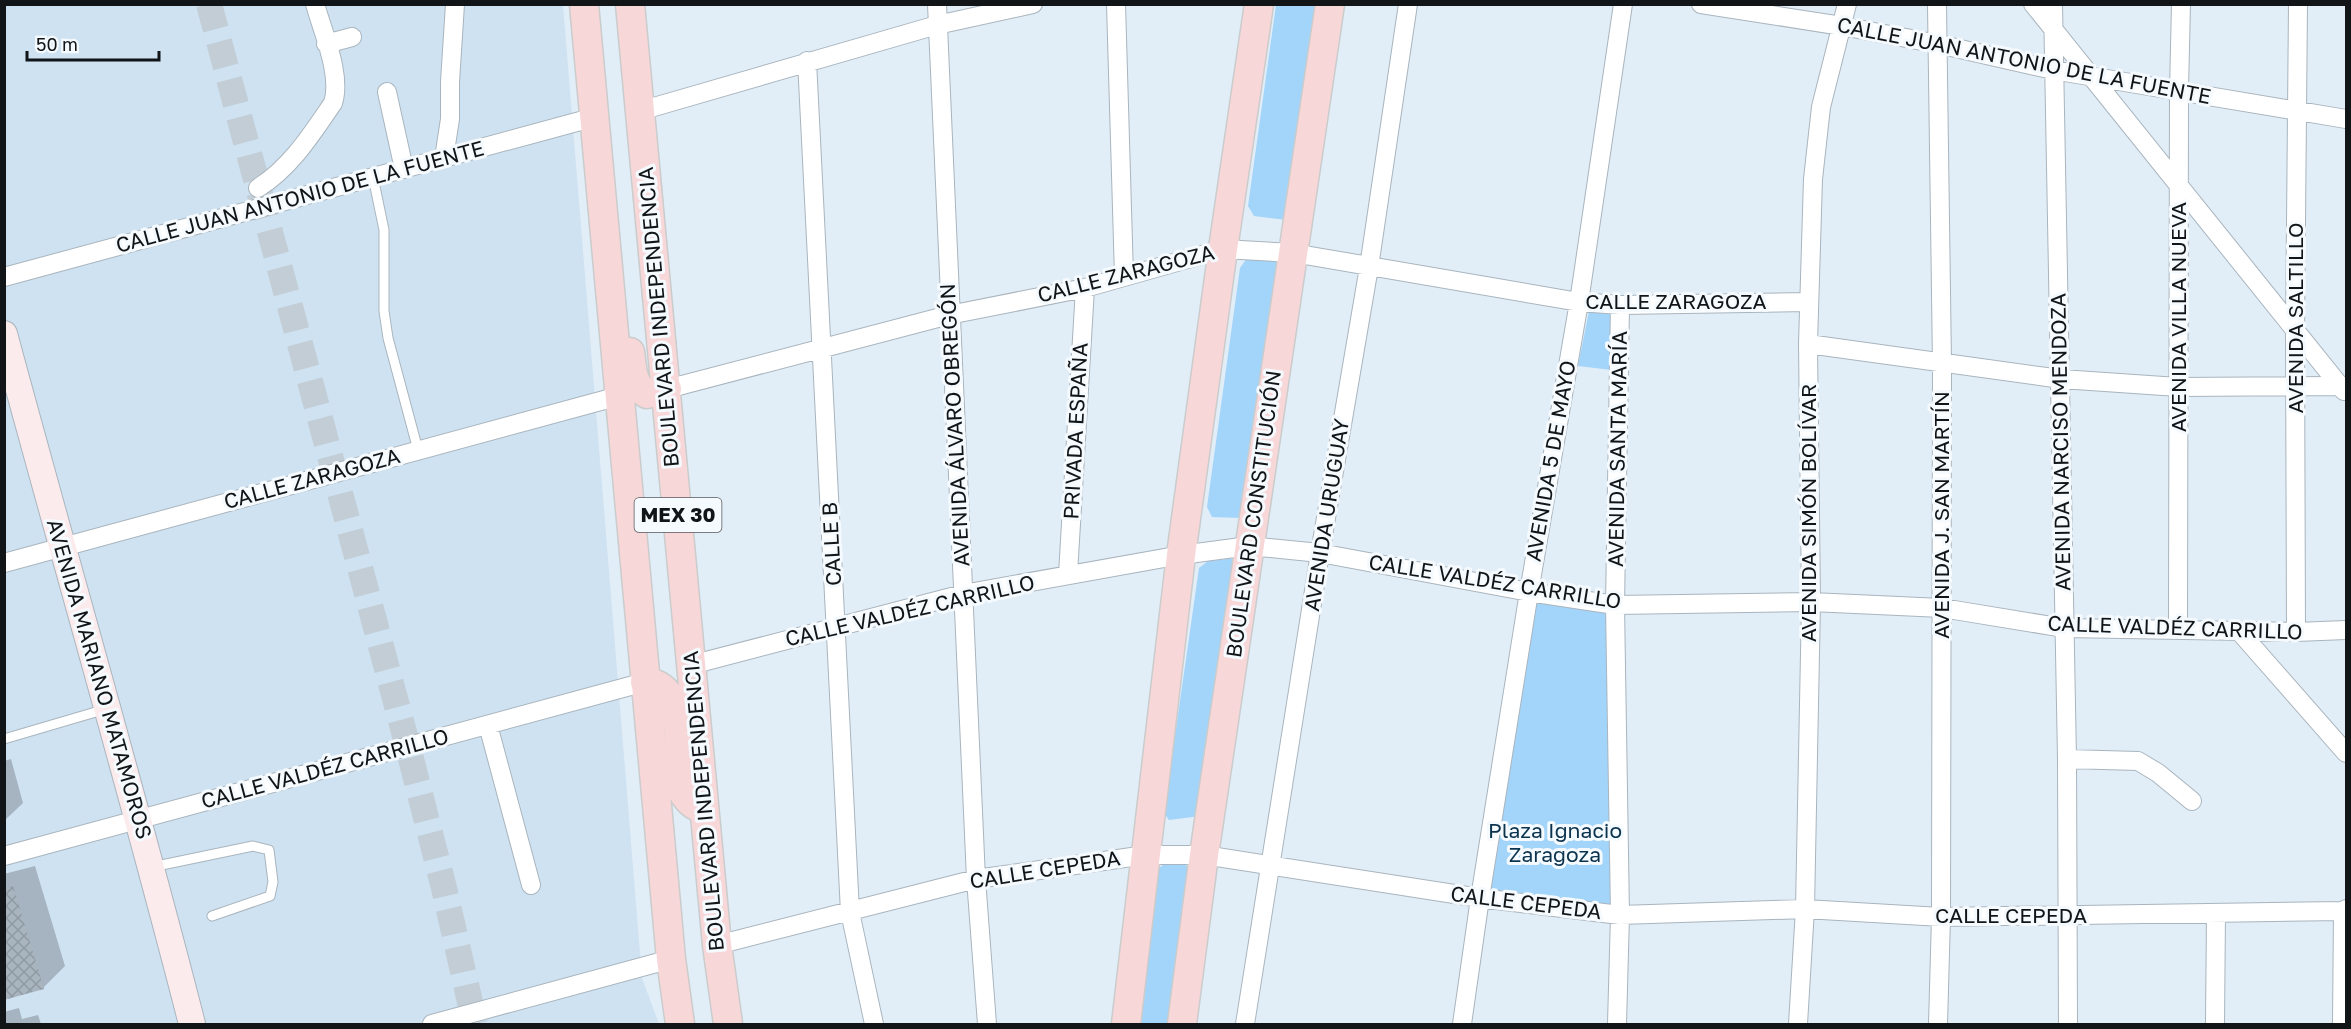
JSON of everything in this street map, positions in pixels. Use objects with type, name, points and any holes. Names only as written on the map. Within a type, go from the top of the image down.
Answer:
[{"type":"main road","name":"MEX 30","points":[[584,4],[671,959],[680,1024]]},
{"type":"main road","name":"BOULEVARD INDEPENDENCIA","points":[[630,4],[717,945],[728,1024]]},
{"type":"main road","points":[[1126,1024],[1181,555],[1259,4]]},
{"type":"main road","name":"BOULEVARD CONSTITUCIÓN","points":[[1182,1024],[1204,855],[1330,4]]},
{"type":"main road","points":[[609,283],[625,303],[632,369],[636,384],[641,391],[647,394],[667,389]]},
{"type":"main road","points":[[645,682],[653,682],[664,688],[674,703],[682,791],[688,801],[704,809]]},
{"type":"street","points":[[258,188],[288,165],[333,103],[336,93],[335,76],[315,4]]},
{"type":"street","points":[[444,158],[450,119],[455,4]]},
{"type":"street","name":"AVENIDA ÁLVARO OBREGÓN","points":[[937,4],[976,879],[987,1024]]},
{"type":"street","points":[[640,111],[937,25],[1033,4]]},
{"type":"street","points":[[1116,4],[1124,277]]},
{"type":"street","name":"AVENIDA URUGUAY","points":[[1245,1024],[1272,866],[1320,553],[1369,267],[1408,4]]},
{"type":"street","name":"AVENIDA 5 DE MAYO","points":[[1462,1024],[1529,592],[1579,302],[1623,4]]},
{"type":"street","name":"CALLE JUAN ANTONIO DE LA FUENTE","points":[[1701,4],[1842,26],[1938,44],[2053,70],[2346,119]]},
{"type":"street","name":"AVENIDA SIMÓN BOLÍVAR","points":[[1798,1024],[1805,909],[1811,602],[1808,302],[1814,179],[1821,107],[1847,4]]},
{"type":"street","name":"AVENIDA J. SAN MARTÍN","points":[[1937,4],[1942,364],[1941,917],[1938,1024]]},
{"type":"street","points":[[2033,4],[2295,332],[2344,389]]},
{"type":"street","name":"AVENIDA NARCISO MENDOZA","points":[[2053,4],[2067,759],[2068,1024]]},
{"type":"street","name":"AVENIDA VILLA NUEVA","points":[[2178,630],[2181,4]]},
{"type":"street","name":"AVENIDA SALTILLO","points":[[2296,632],[2295,332],[2298,4]]},
{"type":"street","points":[[326,44],[352,37]]},
{"type":"street","name":"CALLE B","points":[[807,61],[850,912],[874,1024]]},
{"type":"street","points":[[387,92],[404,169]]},
{"type":"street","name":"CALLE JUAN ANTONIO DE LA FUENTE","points":[[4,277],[595,117]]},
{"type":"street","name":"CALLE ZARAGOZA","points":[[667,389],[950,315],[1085,288],[1223,249],[1293,253],[1579,302],[1620,305],[1808,302]]},
{"type":"street","name":"PRIVADA ESPAÑA","points":[[1068,574],[1085,288]]},
{"type":"street","name":"AVENIDA SANTA MARÍA","points":[[1617,1024],[1620,915],[1615,605],[1620,305]]},
{"type":"street","name":"AVENIDA MARIANO MATAMOROS","points":[[4,334],[61,547],[139,819],[192,1024]]},
{"type":"street","points":[[1808,344],[1942,364],[2061,378],[2178,387],[2344,389]]},
{"type":"street","name":"CALLE ZARAGOZA","points":[[4,563],[620,396]]},
{"type":"street","name":"CALLE VALDÉZ CARRILLO","points":[[691,664],[963,594],[1181,555],[1249,546],[1320,553],[1529,592],[1615,605],[1811,602],[1942,608],[2064,628],[2296,632],[2346,630]]},
{"type":"street","points":[[2238,630],[2346,753]]},
{"type":"street","name":"CALLE VALDÉZ CARRILLO","points":[[4,856],[645,682]]},
{"type":"street","points":[[488,725],[531,885]]},
{"type":"street","points":[[2067,759],[2138,761],[2158,773],[2192,801]]},
{"type":"street","name":"CALLE CEPEDA","points":[[717,945],[976,879],[1146,855],[1204,855],[1480,898],[1620,915],[1805,909],[1941,917],[2069,917],[2344,910]]},
{"type":"street","points":[[2342,1024],[2344,910]]},
{"type":"street","points":[[2215,1024],[2216,914]]},
{"type":"street","points":[[432,1024],[671,959]]},
{"type":"lane","points":[[373,177],[384,230],[384,310],[387,329],[418,450]]},
{"type":"lane","points":[[4,739],[107,708]]},
{"type":"lane","points":[[152,867],[253,846],[269,850],[273,882],[270,896],[212,916]]},
{"type":"shaded area","points":[[5,5],[563,5],[642,978],[659,1024],[5,1024]]},
{"type":"green space","points":[[1276,5],[1324,5],[1287,220],[1254,216],[1248,206]]},
{"type":"green space","points":[[1247,258],[1278,262],[1242,518],[1212,517],[1207,507],[1240,268]]},
{"type":"green space","points":[[1590,306],[1612,309],[1612,370],[1578,366]]},
{"type":"green space","points":[[1237,558],[1200,816],[1169,820],[1164,813],[1199,568],[1208,561]]},
{"type":"green space","name":"Plaza Ignacio Zaragoza","points":[[1530,593],[1614,605],[1619,915],[1481,898]]},
{"type":"green space","points":[[1164,864],[1184,864],[1194,871],[1170,1024],[1135,1024],[1157,870]]},
{"type":"building","points":[[13,886],[44,989],[4,1000],[4,889]]},
{"type":"tunnel","points":[[209,4],[408,747],[444,888],[475,1024]]}]
